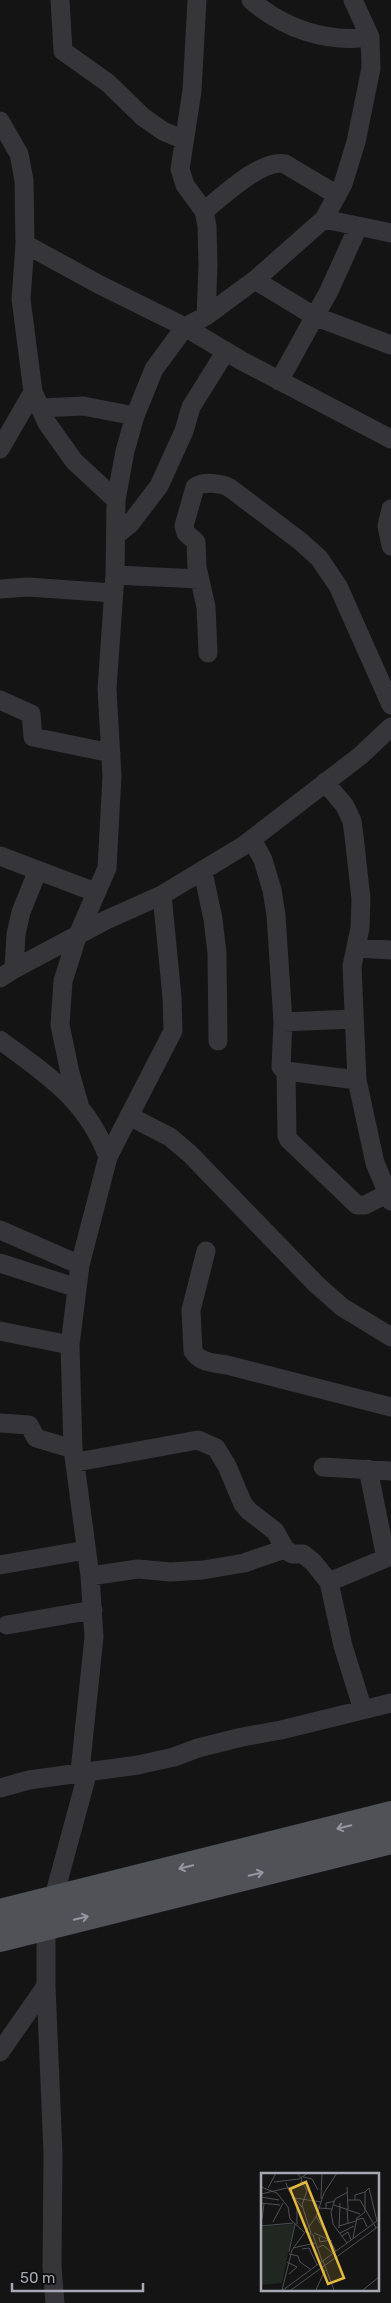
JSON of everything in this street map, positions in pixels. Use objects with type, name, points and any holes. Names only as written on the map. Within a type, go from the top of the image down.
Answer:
[{"type":"main road","points":[[0,1913],[391,1815]]},
{"type":"main road","points":[[0,1938],[391,1840]]},
{"type":"street","points":[[60,0],[63,51],[108,83],[143,118],[184,140]]},
{"type":"street","points":[[197,0],[192,91],[184,140],[181,176],[204,211],[208,243],[206,316]]},
{"type":"street","points":[[251,0],[283,23],[321,36],[338,40],[370,37]]},
{"type":"street","points":[[78,1104],[60,1025],[63,981],[77,936],[107,868],[112,776],[107,689],[114,584],[116,500],[125,452],[135,416],[154,368],[185,327],[206,316],[255,280],[324,219],[337,195],[356,142],[371,68],[370,37],[353,0]]},
{"type":"street","points":[[0,121],[16,146],[22,165],[25,192],[25,244],[21,299],[37,400],[47,423],[74,461],[116,500]]},
{"type":"street","points":[[204,211],[246,179],[276,163],[285,164],[337,195]]},
{"type":"street","points":[[324,219],[391,233]]},
{"type":"street","points":[[279,381],[337,275],[358,227]]},
{"type":"street","points":[[25,244],[100,285],[185,327],[279,381],[391,439]]},
{"type":"street","points":[[255,280],[314,316],[391,345]]},
{"type":"street","points":[[116,536],[130,524],[159,486],[184,431],[191,407],[226,351]]},
{"type":"street","points":[[37,400],[135,416]]},
{"type":"street","points":[[0,449],[37,400]]},
{"type":"street","points":[[208,653],[206,607],[199,579],[196,542],[184,530],[195,487],[202,484],[225,485],[300,541],[319,558],[338,586],[391,705]]},
{"type":"street","points":[[391,509],[387,526],[391,546]]},
{"type":"street","points":[[0,588],[44,588],[199,579]]},
{"type":"street","points":[[0,700],[32,714],[33,737],[110,754]]},
{"type":"street","points":[[7,974],[106,920],[162,895],[202,872],[252,839],[360,756],[391,727]]},
{"type":"street","points":[[286,1071],[287,1136],[289,1140],[357,1204],[365,1205],[389,1197],[375,1163],[357,1080],[352,966],[360,928],[361,899],[352,821],[345,806],[325,782]]},
{"type":"street","points":[[252,839],[263,860],[272,890],[276,915],[283,1022],[281,1067],[286,1071],[357,1080]]},
{"type":"street","points":[[0,856],[95,892]]},
{"type":"street","points":[[7,974],[21,912],[38,870]]},
{"type":"street","points":[[202,872],[213,919],[217,953],[218,1042]]},
{"type":"street","points":[[55,2303],[52,2268],[52,2091],[46,1986],[46,1926],[84,1771],[92,1662],[93,1610],[75,1456],[70,1345],[80,1265],[108,1157],[173,1031],[172,997],[162,895]]},
{"type":"street","points":[[356,948],[391,950]]},
{"type":"street","points":[[283,1022],[353,1019]]},
{"type":"street","points":[[0,1040],[52,1079],[78,1104],[101,1140],[108,1157]]},
{"type":"street","points":[[129,1116],[170,1137],[236,1199],[266,1233],[342,1307],[391,1337]]},
{"type":"street","points":[[0,1230],[80,1265]]},
{"type":"street","points":[[206,1251],[191,1310],[193,1351],[196,1355],[202,1360],[391,1407]]},
{"type":"street","points":[[0,1263],[77,1288]]},
{"type":"street","points":[[0,1331],[70,1345]]},
{"type":"street","points":[[0,1423],[29,1425],[36,1438],[75,1456],[198,1440],[209,1443],[216,1448],[227,1466],[243,1504],[275,1531],[285,1549],[292,1554],[303,1554],[313,1562],[329,1582],[343,1646],[363,1710]]},
{"type":"street","points":[[323,1467],[391,1471]]},
{"type":"street","points":[[329,1582],[389,1557],[368,1469]]},
{"type":"street","points":[[90,1576],[138,1569],[170,1572],[203,1570],[244,1563],[285,1549]]},
{"type":"street","points":[[0,1565],[86,1550]]},
{"type":"street","points":[[6,1625],[93,1610]]},
{"type":"street","points":[[0,1788],[29,1780],[138,1765],[174,1757],[198,1748],[242,1736],[281,1730],[391,1703]]},
{"type":"street","points":[[0,2052],[46,1986]]}]
